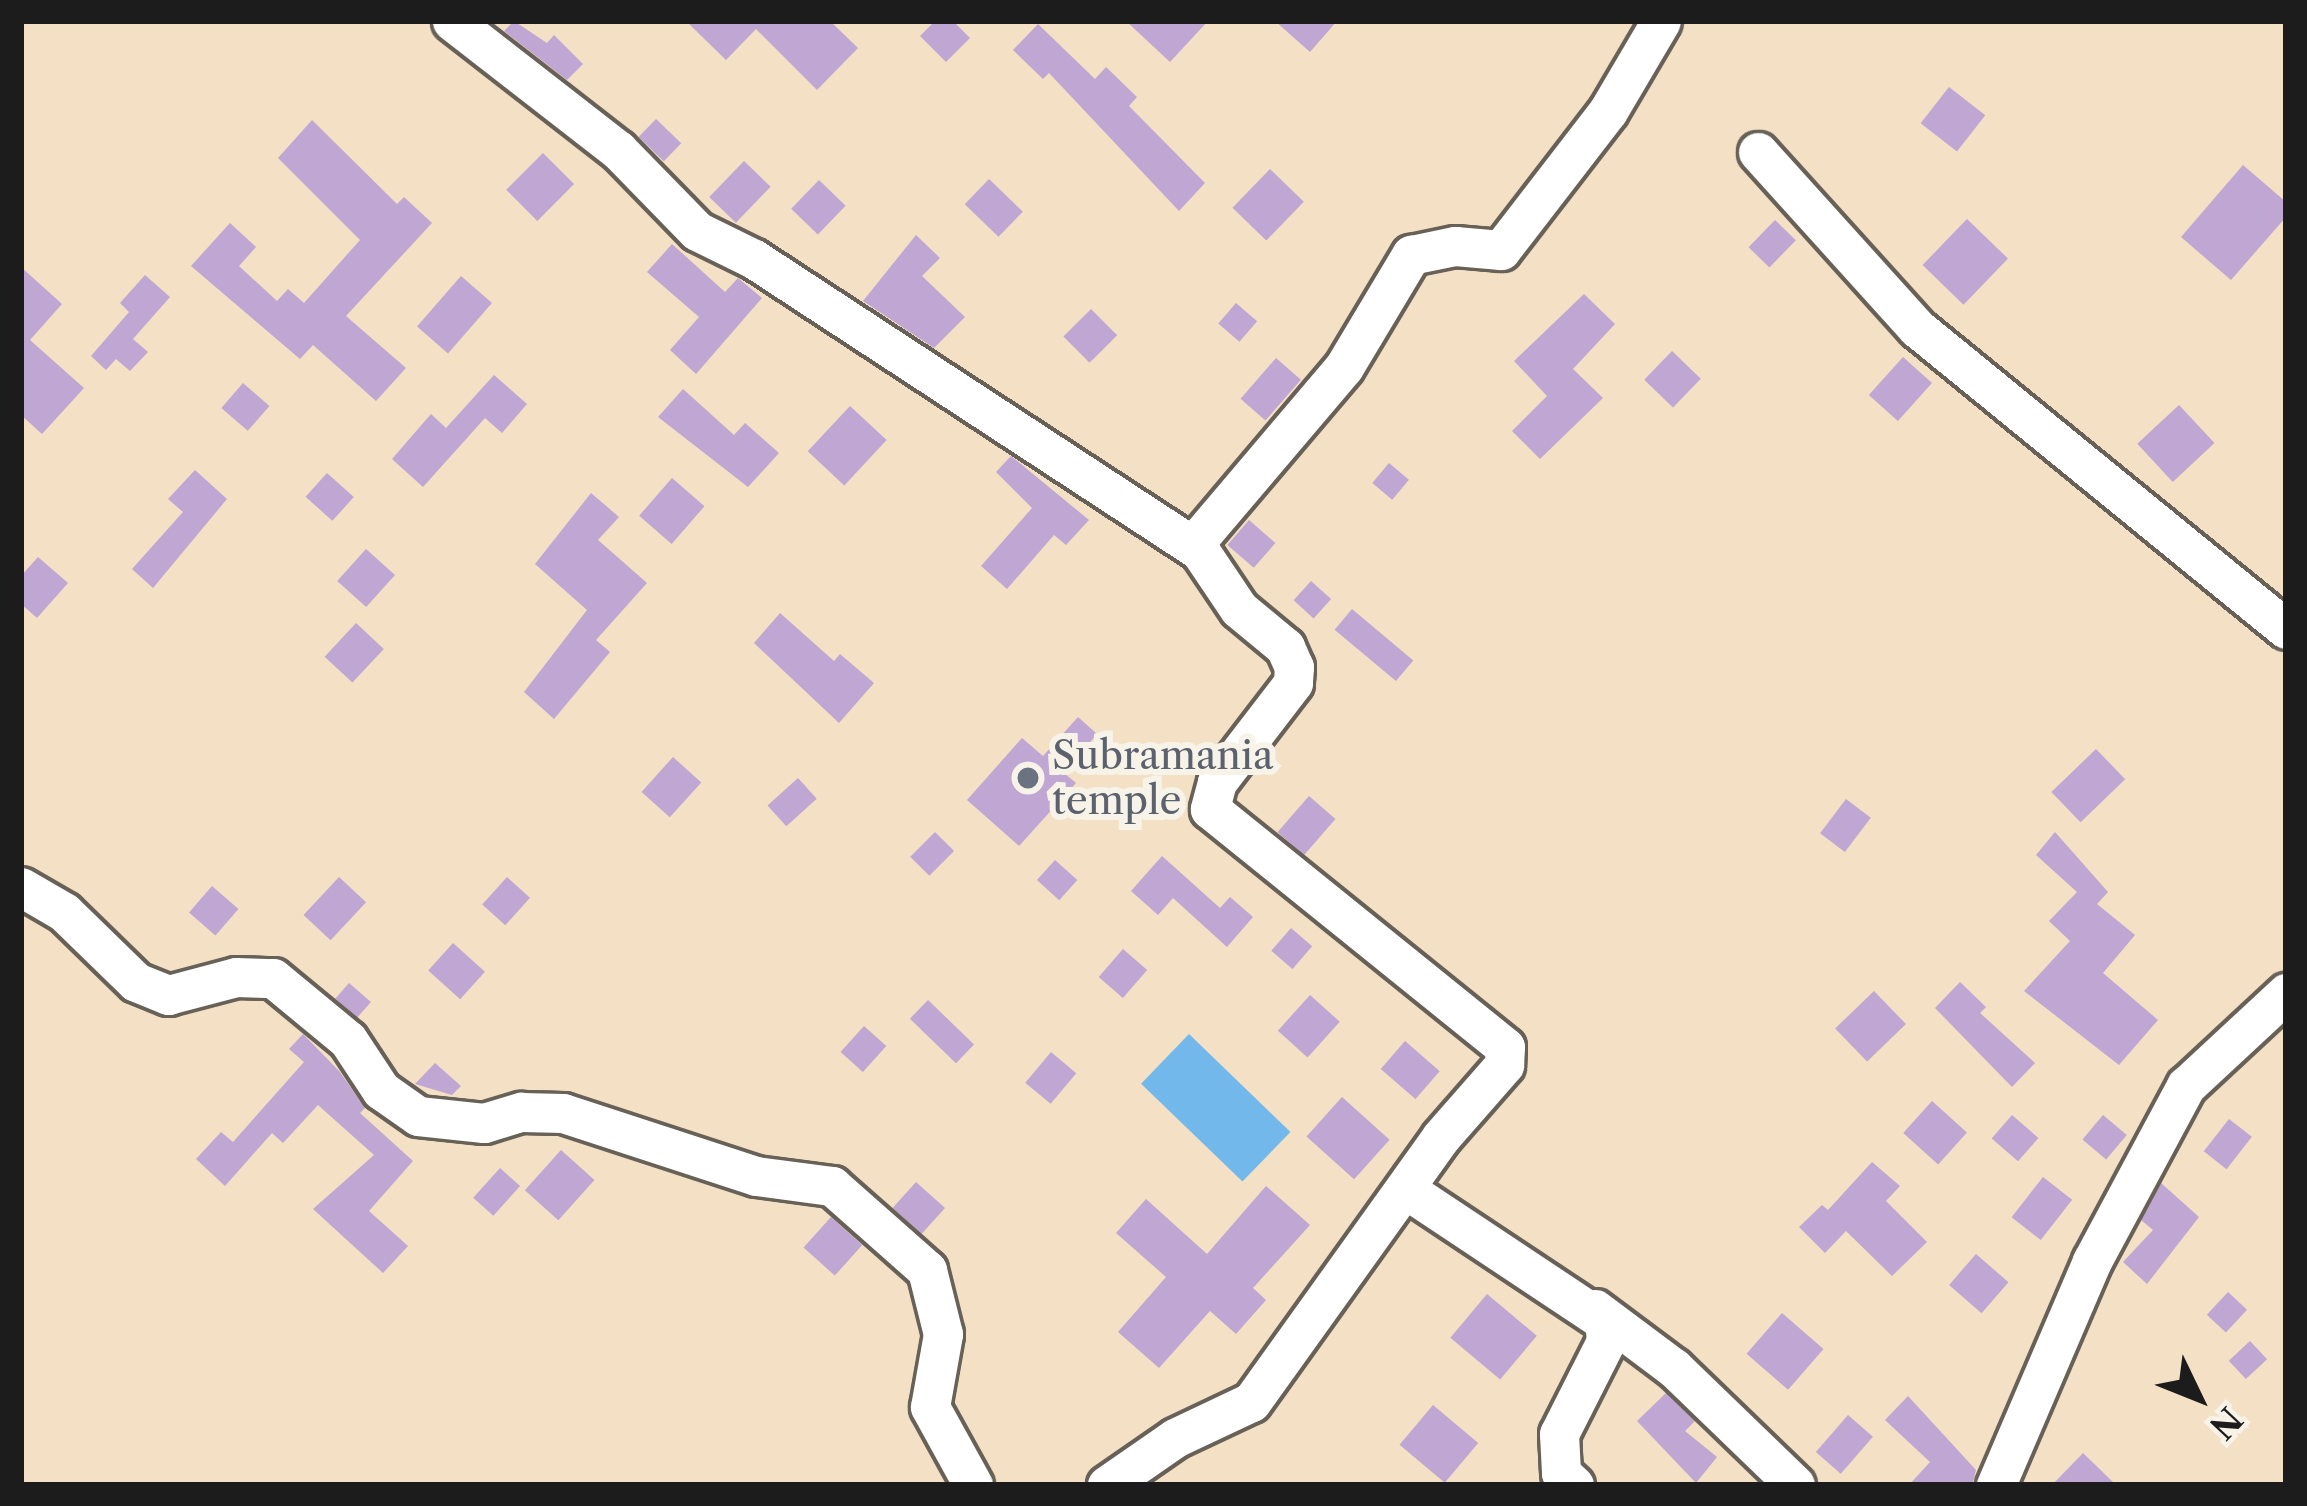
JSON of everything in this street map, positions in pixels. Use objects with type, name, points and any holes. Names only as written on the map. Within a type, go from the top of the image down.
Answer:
[{"type":"street","points":[[452,21],[618,150],[697,231],[754,259],[1193,545],[1294,667],[1293,683],[1217,782],[1210,808],[1505,1047],[1504,1065],[1441,1136],[1407,1190],[1251,1402],[1175,1438],[1107,1485]]},
{"type":"street","points":[[1193,545],[1344,367],[1411,255],[1455,246],[1501,250],[1607,111],[1661,21]]},
{"type":"street","points":[[1758,152],[1917,328],[2286,629]]},
{"type":"street","points":[[21,887],[64,912],[136,982],[168,995],[236,977],[273,978],[348,1040],[380,1090],[418,1116],[484,1123],[521,1112],[563,1113],[756,1176],[832,1186],[927,1270],[943,1334],[930,1407],[973,1485]]},
{"type":"street","points":[[1996,1485],[2092,1261],[2186,1086],[2286,993]]},
{"type":"street","points":[[1407,1190],[1595,1310],[1674,1368],[1795,1485]]},
{"type":"street","points":[[1574,1485],[1561,1473],[1558,1434],[1606,1341],[1595,1310]]},
{"type":"water","points":[[1189,1034],[1290,1132],[1242,1182],[1141,1084]]},
{"type":"building","points":[[514,21],[547,43],[554,35],[583,64],[567,80],[504,31]]},
{"type":"building","points":[[686,21],[830,21],[858,48],[817,90],[756,29],[726,60]]},
{"type":"building","points":[[935,21],[953,21],[970,38],[946,62],[920,36]]},
{"type":"building","points":[[1126,21],[1208,21],[1170,62]]},
{"type":"building","points":[[1275,21],[1337,21],[1310,52]]},
{"type":"building","points":[[1038,24],[1095,79],[1106,67],[1137,97],[1129,106],[1205,183],[1179,211],[1049,73],[1043,79],[1013,50]]},
{"type":"building","points":[[1949,87],[1985,115],[1957,152],[1921,123]]},
{"type":"building","points":[[656,119],[681,143],[664,161],[639,137]]},
{"type":"building","points":[[312,120],[397,204],[404,197],[432,223],[346,316],[406,368],[376,401],[313,345],[300,359],[191,266],[230,223],[256,247],[239,266],[277,301],[288,289],[304,303],[360,240],[278,158]]},
{"type":"building","points":[[543,153],[574,184],[537,221],[506,190]]},
{"type":"building","points":[[744,161],[771,187],[736,223],[709,197]]},
{"type":"building","points":[[2243,165],[2286,202],[2286,217],[2231,280],[2181,237]]},
{"type":"building","points":[[1270,169],[1304,202],[1266,240],[1232,208]]},
{"type":"building","points":[[989,179],[1023,212],[998,237],[965,204]]},
{"type":"building","points":[[819,180],[846,206],[818,234],[791,209]]},
{"type":"building","points":[[1967,219],[2008,259],[1964,305],[1923,265]]},
{"type":"building","points":[[1775,220],[1796,240],[1769,267],[1749,247]]},
{"type":"building","points":[[916,235],[940,258],[922,276],[965,317],[934,348],[863,301]]},
{"type":"building","points":[[672,244],[725,292],[738,278],[762,298],[696,374],[670,350],[699,317],[647,272]]},
{"type":"building","points":[[21,267],[62,304],[30,340],[84,388],[42,434],[21,415]]},
{"type":"building","points":[[145,275],[170,297],[133,339],[148,352],[130,371],[116,359],[106,370],[91,356],[129,312],[120,303]]},
{"type":"building","points":[[461,276],[492,303],[448,353],[417,327]]},
{"type":"building","points":[[1584,294],[1615,324],[1573,369],[1603,398],[1540,459],[1512,431],[1547,396],[1514,361]]},
{"type":"building","points":[[1236,303],[1257,321],[1239,342],[1218,323]]},
{"type":"building","points":[[1091,309],[1117,335],[1090,363],[1063,337]]},
{"type":"building","points":[[1672,351],[1701,379],[1673,408],[1644,380]]},
{"type":"building","points":[[1903,357],[1932,383],[1898,421],[1869,395]]},
{"type":"building","points":[[1276,358],[1301,380],[1265,420],[1241,399]]},
{"type":"building","points":[[494,375],[527,404],[502,433],[485,418],[423,487],[392,459],[431,414],[446,428]]},
{"type":"building","points":[[243,383],[269,406],[248,431],[221,408]]},
{"type":"building","points":[[683,389],[734,435],[745,423],[779,453],[748,487],[658,417]]},
{"type":"building","points":[[2179,405],[2214,443],[2173,482],[2137,444]]},
{"type":"building","points":[[850,406],[887,440],[844,485],[808,451]]},
{"type":"building","points":[[1011,456],[1089,520],[1066,545],[1054,535],[1007,589],[981,566],[1032,508],[996,472]]},
{"type":"building","points":[[1389,463],[1409,480],[1392,500],[1372,483]]},
{"type":"building","points":[[195,470],[227,499],[153,588],[132,569],[183,512],[168,499]]},
{"type":"building","points":[[327,473],[354,497],[332,521],[306,497]]},
{"type":"building","points":[[672,478],[704,506],[672,544],[639,516]]},
{"type":"building","points":[[591,493],[619,517],[598,540],[647,583],[596,640],[610,652],[554,719],[524,692],[587,610],[535,564]]},
{"type":"building","points":[[1249,520],[1275,543],[1254,568],[1227,545]]},
{"type":"building","points":[[366,549],[395,575],[366,607],[337,581]]},
{"type":"building","points":[[38,557],[68,583],[37,618],[21,604],[21,576]]},
{"type":"building","points":[[1311,581],[1331,599],[1314,618],[1294,600]]},
{"type":"building","points":[[1352,609],[1413,660],[1396,681],[1335,630]]},
{"type":"building","points":[[780,613],[834,661],[840,654],[874,683],[839,723],[754,643]]},
{"type":"building","points":[[356,623],[384,649],[352,683],[325,657]]},
{"type":"building","name":"Subramania temple","points":[[1078,717],[1097,734],[1064,773],[1076,783],[1019,846],[967,800],[1022,738],[1043,756]]},
{"type":"building","points":[[2096,749],[2125,779],[2081,822],[2051,792]]},
{"type":"building","points":[[673,757],[701,782],[670,817],[642,792]]},
{"type":"building","points":[[798,778],[817,799],[786,826],[768,805]]},
{"type":"building","points":[[1309,796],[1335,819],[1304,855],[1278,832]]},
{"type":"building","points":[[1846,799],[1871,818],[1845,852],[1820,833]]},
{"type":"building","points":[[935,832],[954,851],[929,876],[910,857]]},
{"type":"building","points":[[2055,832],[2108,892],[2097,904],[2135,935],[2103,973],[2158,1020],[2119,1065],[2024,991],[2070,941],[2049,921],[2077,892],[2036,855]]},
{"type":"building","points":[[1162,856],[1220,908],[1230,897],[1253,917],[1227,947],[1173,898],[1158,915],[1131,891]]},
{"type":"building","points":[[1055,860],[1077,880],[1059,900],[1037,880]]},
{"type":"building","points":[[339,877],[366,902],[331,940],[304,915]]},
{"type":"building","points":[[507,877],[530,898],[505,925],[482,904]]},
{"type":"building","points":[[212,886],[238,909],[215,935],[189,912]]},
{"type":"building","points":[[1291,928],[1312,946],[1292,969],[1271,951]]},
{"type":"building","points":[[453,943],[485,972],[460,999],[428,970]]},
{"type":"building","points":[[1123,949],[1147,970],[1123,998],[1099,977]]},
{"type":"building","points":[[1960,982],[1986,1007],[1980,1013],[2035,1063],[2012,1087],[1935,1008]]},
{"type":"building","points":[[349,983],[371,1002],[357,1018],[335,999]]},
{"type":"building","points":[[1874,991],[1906,1024],[1867,1062],[1835,1029]]},
{"type":"building","points":[[1310,995],[1340,1022],[1308,1057],[1278,1031]]},
{"type":"building","points":[[928,1000],[974,1044],[956,1063],[910,1019]]},
{"type":"building","points":[[864,1026],[886,1046],[863,1072],[841,1052]]},
{"type":"building","points":[[303,1034],[340,1072],[365,1108],[360,1113],[413,1161],[369,1211],[408,1246],[383,1273],[313,1209],[374,1155],[318,1105],[283,1143],[272,1133],[225,1186],[196,1159],[221,1132],[233,1142],[304,1062],[289,1049]]},
{"type":"building","points":[[1405,1041],[1440,1071],[1415,1099],[1381,1069]]},
{"type":"building","points":[[1051,1052],[1076,1073],[1051,1104],[1025,1083]]},
{"type":"building","points":[[435,1063],[461,1086],[452,1095],[415,1084]]},
{"type":"building","points":[[1342,1097],[1390,1140],[1354,1179],[1307,1136]]},
{"type":"building","points":[[1932,1101],[1967,1132],[1938,1164],[1903,1133]]},
{"type":"building","points":[[2012,1115],[2038,1138],[2018,1161],[1992,1138]]},
{"type":"building","points":[[2103,1115],[2127,1135],[2106,1159],[2082,1140]]},
{"type":"building","points":[[2229,1119],[2252,1137],[2227,1169],[2204,1151]]},
{"type":"building","points":[[561,1150],[594,1180],[558,1220],[525,1190]]},
{"type":"building","points":[[1872,1162],[1900,1186],[1886,1201],[1927,1242],[1892,1276],[1846,1231],[1825,1253],[1799,1227],[1822,1205],[1828,1210]]},
{"type":"building","points":[[500,1168],[520,1186],[493,1216],[473,1198]]},
{"type":"building","points":[[2043,1177],[2072,1200],[2041,1240],[2012,1217]]},
{"type":"building","points":[[916,1182],[945,1208],[922,1234],[893,1208]]},
{"type":"building","points":[[2161,1183],[2199,1217],[2147,1284],[2123,1262],[2153,1230],[2141,1220]]},
{"type":"building","points":[[1266,1186],[1310,1225],[1253,1288],[1266,1300],[1236,1334],[1210,1311],[1159,1368],[1118,1332],[1166,1277],[1116,1233],[1146,1199],[1207,1254]]},
{"type":"building","points":[[831,1217],[862,1245],[835,1276],[804,1247]]},
{"type":"building","points":[[1976,1254],[2008,1282],[1982,1313],[1949,1285]]},
{"type":"building","points":[[2228,1292],[2247,1310],[2226,1332],[2207,1315]]},
{"type":"building","points":[[1487,1294],[1537,1336],[1500,1379],[1450,1338]]},
{"type":"building","points":[[1782,1313],[1824,1349],[1788,1390],[1747,1354]]},
{"type":"building","points":[[2250,1341],[2267,1359],[2246,1379],[2229,1361]]},
{"type":"building","points":[[1666,1393],[1695,1421],[1685,1431],[1717,1457],[1696,1483],[1637,1421]]},
{"type":"building","points":[[1908,1396],[1976,1470],[1972,1485],[1909,1485],[1930,1462],[1885,1420]]},
{"type":"building","points":[[1433,1405],[1478,1443],[1445,1483],[1400,1445]]},
{"type":"building","points":[[1848,1415],[1873,1437],[1841,1474],[1816,1452]]},
{"type":"building","points":[[2083,1453],[2116,1485],[2052,1485]]},
{"type":"place","name":"Subramania temple","points":[[1028,778]]}]
